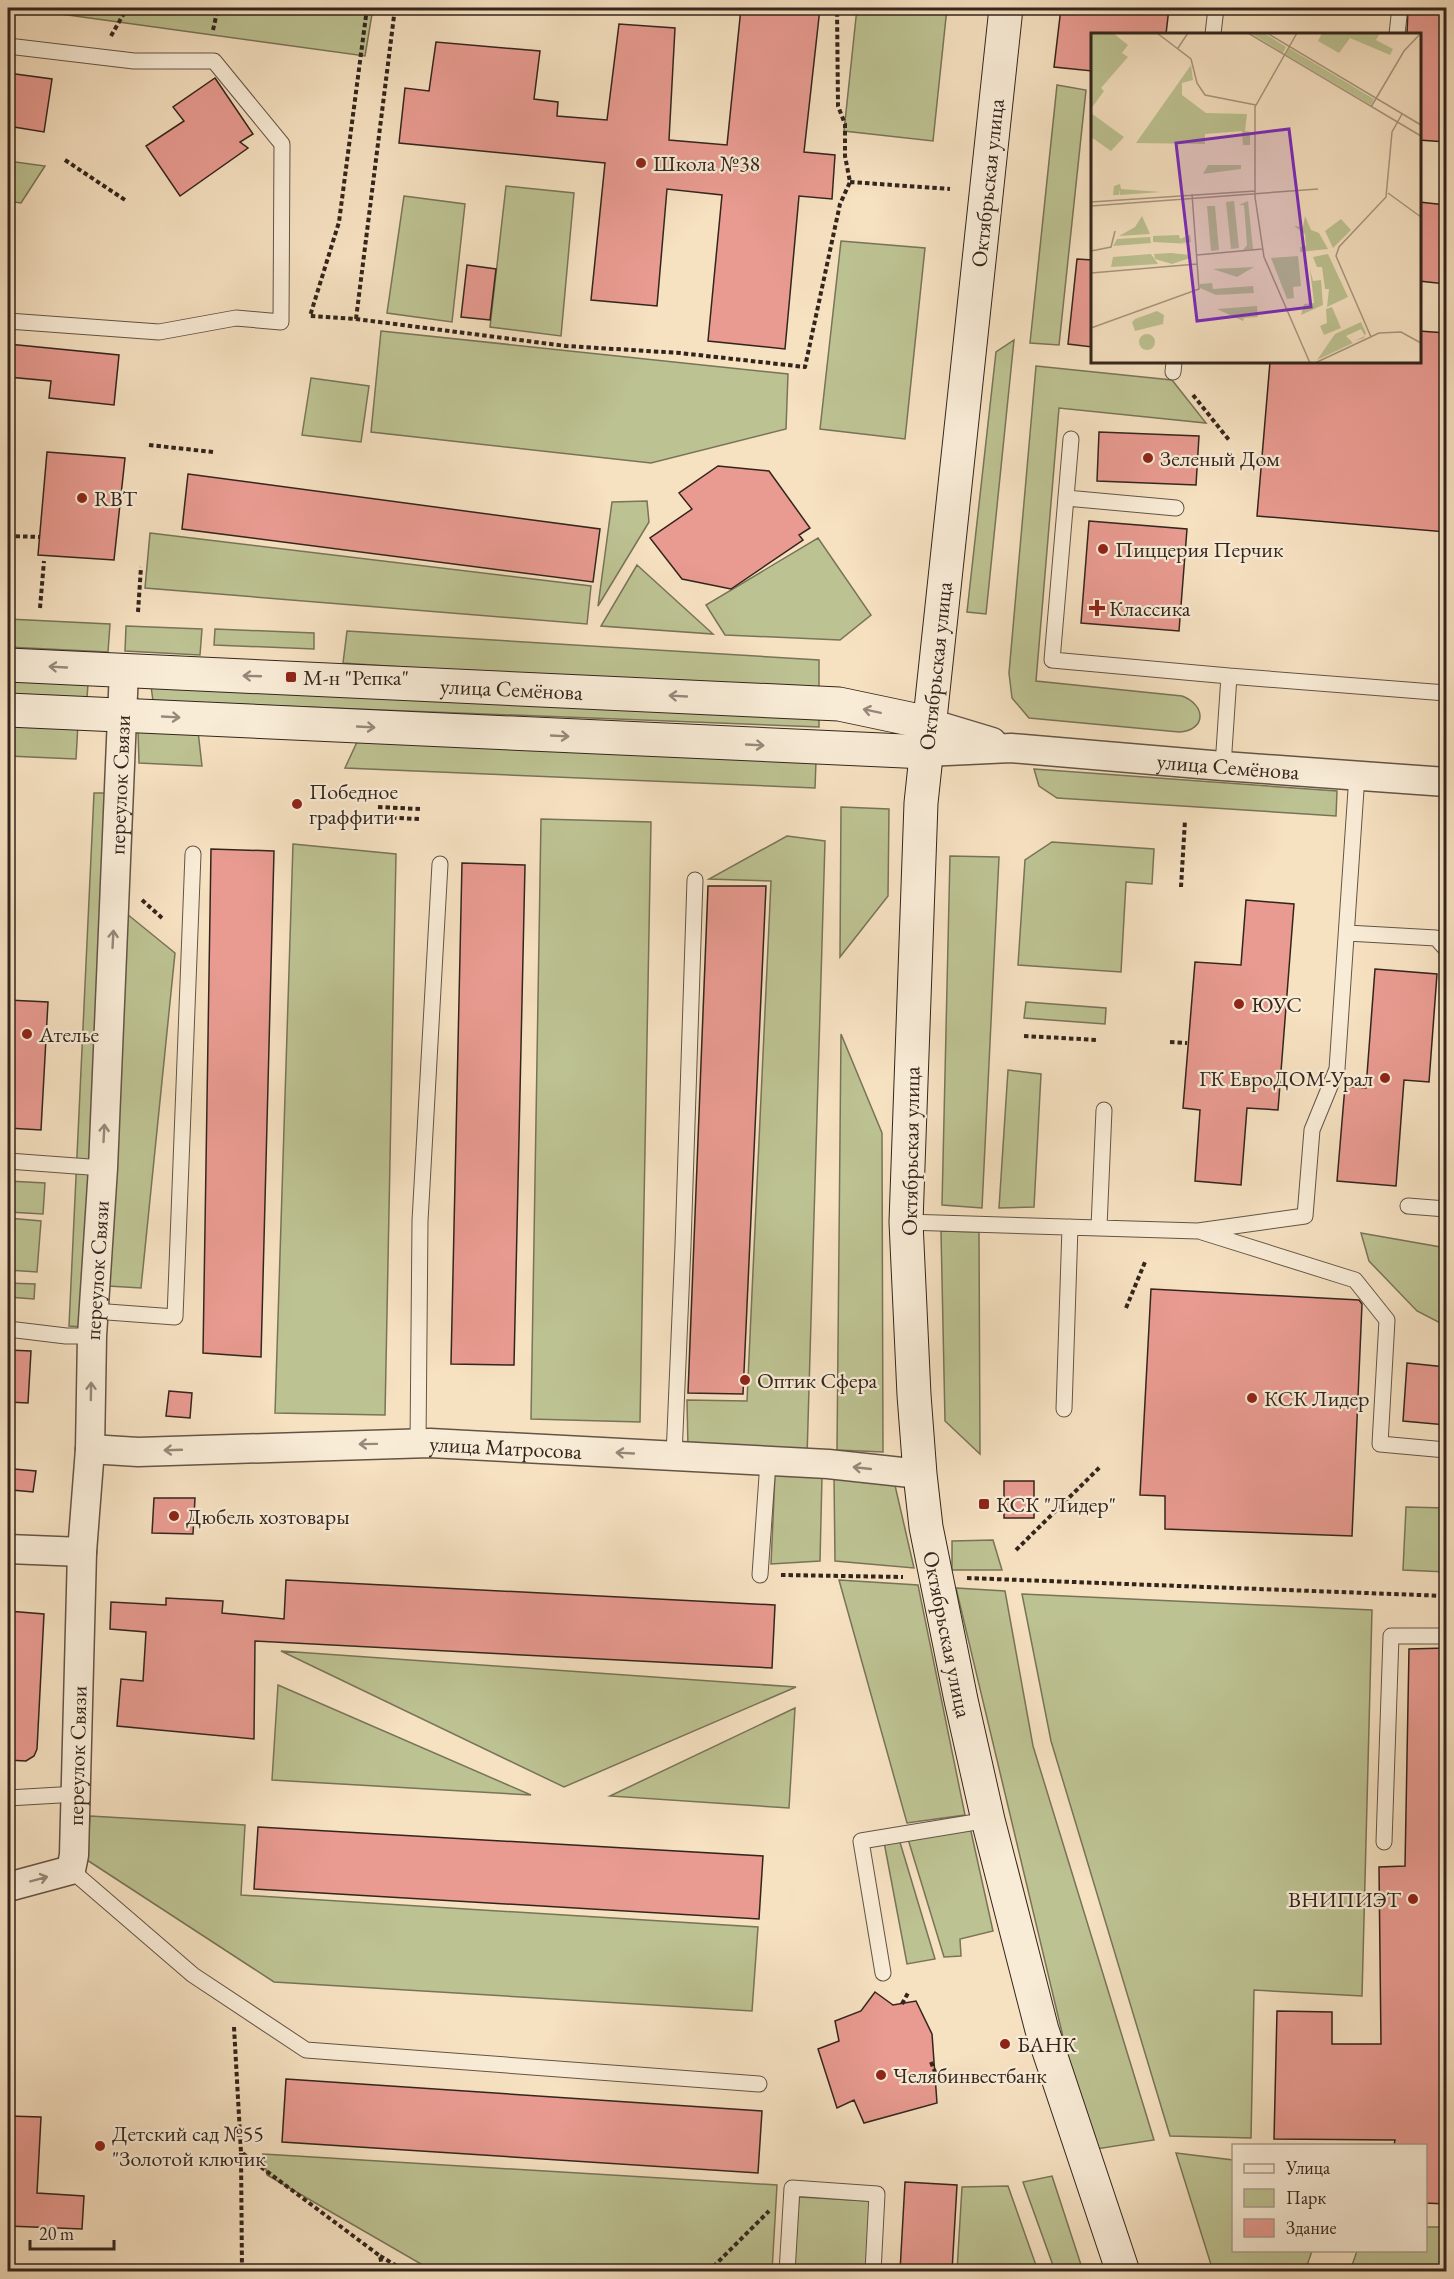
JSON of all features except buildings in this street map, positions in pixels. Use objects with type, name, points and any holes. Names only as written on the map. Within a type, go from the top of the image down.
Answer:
[{"type":"street","name":"Октябрьская улица","points":[[1006,8],[921,803],[906,1221],[920,1474],[935,1578],[988,1820],[1042,2030],[1123,2271]]},
{"type":"street","name":"улица Семёнова","points":[[8,664],[839,704],[928,738]]},
{"type":"street","name":"переулок Связи","points":[[71,1870],[74,1855],[77,1794],[82,1552],[90,1449],[93,1323],[103,1168],[124,670]]},
{"type":"street","name":"улица Семёнова","points":[[8,710],[928,738],[1011,748],[1446,782]]},
{"type":"street","name":"улица Матросова","points":[[90,1449],[138,1452],[418,1443],[828,1464],[920,1474]]},
{"type":"street","points":[[8,1549],[82,1552]]},
{"type":"street","points":[[8,1887],[71,1870]]},
{"type":"lane","points":[[1213,33],[1216,8]]},
{"type":"lane","points":[[1397,33],[1399,16]]},
{"type":"lane","points":[[8,46],[134,61],[214,61],[282,144],[281,321],[236,318],[159,332],[8,321]]},
{"type":"lane","points":[[1071,439],[1052,660],[1446,693]]},
{"type":"lane","points":[[1066,498],[1176,508]]},
{"type":"lane","points":[[1223,766],[1229,676]]},
{"type":"lane","points":[[906,1221],[1198,1231],[1305,1216],[1312,1130],[1337,1069],[1358,775]]},
{"type":"lane","points":[[8,1329],[66,1336],[93,1323],[175,1317],[193,854]]},
{"type":"lane","points":[[418,1443],[420,1221],[440,864]]},
{"type":"lane","points":[[674,1456],[695,880]]},
{"type":"lane","points":[[1347,933],[1436,938],[1446,949]]},
{"type":"lane","points":[[1099,1227],[1104,1110]]},
{"type":"lane","points":[[8,1161],[103,1168]]},
{"type":"lane","points":[[1408,1206],[1446,1209]]},
{"type":"lane","points":[[1064,1409],[1070,1227]]},
{"type":"lane","points":[[1198,1231],[1355,1280],[1387,1320],[1380,1444],[1446,1450]]},
{"type":"lane","points":[[760,1575],[768,1462]]},
{"type":"lane","points":[[1384,1842],[1391,1636],[1446,1636]]},
{"type":"lane","points":[[8,1798],[77,1794]]},
{"type":"lane","points":[[883,1973],[861,1841],[988,1820]]},
{"type":"lane","points":[[71,1870],[193,1975],[306,2050],[759,2084]]},
{"type":"lane","points":[[787,2271],[792,2188],[877,2194],[873,2271]]},
{"type":"path","points":[[111,36],[127,8]]},
{"type":"path","points":[[213,30],[218,8]]},
{"type":"path","points":[[368,8],[339,222],[310,316],[356,319],[566,346],[680,353],[805,367],[840,204],[850,182],[845,156],[845,124],[838,106],[837,8]]},
{"type":"path","points":[[356,319],[395,8]]},
{"type":"path","points":[[65,160],[125,200]]},
{"type":"path","points":[[850,182],[950,189]]},
{"type":"path","points":[[1193,395],[1229,440]]},
{"type":"path","points":[[149,446],[213,452]]},
{"type":"path","points":[[8,536],[40,537]]},
{"type":"path","points":[[40,608],[44,561]]},
{"type":"path","points":[[138,612],[141,567]]},
{"type":"path","points":[[378,807],[420,809]]},
{"type":"path","points":[[377,817],[419,819]]},
{"type":"path","points":[[1181,887],[1185,820]]},
{"type":"path","points":[[1023,1036],[1098,1040]]},
{"type":"path","points":[[1170,1042],[1187,1043]]},
{"type":"path","points":[[1126,1308],[1145,1262]]},
{"type":"path","points":[[1016,1550],[1100,1467]]},
{"type":"path","points":[[760,1575],[903,1577]]},
{"type":"path","points":[[957,1578],[1446,1596]]},
{"type":"path","points":[[902,2004],[908,1993]]},
{"type":"path","points":[[234,2020],[242,2271]]},
{"type":"path","points":[[931,2062],[937,2077]]},
{"type":"path","points":[[240,2152],[380,2256],[407,2271]]},
{"type":"path","points":[[708,2271],[792,2188]]},
{"type":"path","points":[[380,2256],[383,2271]]},
{"type":"green space","points":[[17,8],[373,8],[365,56]]},
{"type":"green space","points":[[857,8],[947,8],[933,141],[844,131]]},
{"type":"green space","points":[[1057,85],[1086,90],[1059,345],[1030,343]]},
{"type":"green space","points":[[8,161],[45,166],[21,203],[8,201]]},
{"type":"green space","points":[[506,186],[574,193],[561,336],[490,327]]},
{"type":"green space","points":[[404,196],[465,204],[452,322],[387,313]]},
{"type":"green space","points":[[841,241],[925,248],[905,439],[820,429]]},
{"type":"green space","points":[[381,331],[788,374],[786,429],[651,463],[371,432]]},
{"type":"green space","points":[[1014,340],[986,614],[967,612],[996,352]]},
{"type":"green space","points":[[1036,366],[1172,380],[1206,423],[1059,408],[1036,681],[1182,696],[1196,705],[1199,711],[1199,722],[1195,727],[1179,732],[1029,718],[1012,698],[1009,673]]},
{"type":"green space","points":[[311,378],[369,386],[361,442],[302,435]]},
{"type":"green space","points":[[647,501],[649,522],[598,606],[612,502]]},
{"type":"green space","points":[[150,533],[591,586],[587,624],[145,588]]},
{"type":"green space","points":[[818,538],[871,615],[840,640],[725,635],[706,605]]},
{"type":"green space","points":[[637,565],[713,634],[601,626]]},
{"type":"green space","points":[[8,619],[110,624],[108,652],[8,647]]},
{"type":"green space","points":[[126,626],[202,629],[200,655],[125,651]]},
{"type":"green space","points":[[215,629],[314,633],[314,649],[214,645]]},
{"type":"green space","points":[[347,631],[819,660],[819,695],[343,663]]},
{"type":"green space","points":[[8,680],[88,684],[87,698],[8,695]]},
{"type":"green space","points":[[151,686],[819,718],[819,727],[153,701]]},
{"type":"green space","points":[[8,721],[78,724],[76,759],[8,756]]},
{"type":"green space","points":[[363,729],[816,761],[815,788],[345,768]]},
{"type":"green space","points":[[138,730],[198,731],[202,766],[139,763]]},
{"type":"green space","points":[[1034,769],[1337,791],[1336,816],[1057,798],[1039,786]]},
{"type":"green space","points":[[94,793],[107,793],[82,1327],[69,1326]]},
{"type":"green space","points":[[841,807],[889,809],[888,896],[840,957]]},
{"type":"green space","points":[[541,819],[651,822],[640,1422],[531,1419]]},
{"type":"green space","points":[[787,836],[825,841],[807,1457],[688,1449],[687,1400],[747,1401],[771,881],[709,879]]},
{"type":"green space","points":[[1052,842],[1154,849],[1152,884],[1126,882],[1121,972],[1018,965],[1025,860]]},
{"type":"green space","points":[[293,844],[396,854],[385,1415],[275,1413]]},
{"type":"green space","points":[[950,856],[999,857],[982,1208],[942,1205]]},
{"type":"green space","points":[[127,914],[175,953],[141,1288],[108,1286]]},
{"type":"green space","points":[[1026,1002],[1106,1008],[1105,1024],[1024,1018]]},
{"type":"green space","points":[[841,1034],[882,1133],[883,1452],[837,1450]]},
{"type":"green space","points":[[1008,1070],[1041,1074],[1034,1207],[999,1208]]},
{"type":"green space","points":[[8,1181],[45,1183],[43,1214],[8,1212]]},
{"type":"green space","points":[[8,1218],[41,1221],[37,1272],[8,1270]]},
{"type":"green space","points":[[941,1231],[979,1232],[980,1454],[945,1421]]},
{"type":"green space","points":[[1361,1233],[1446,1248],[1446,1326],[1417,1311],[1369,1261]]},
{"type":"green space","points":[[8,1283],[35,1284],[34,1299],[8,1297]]},
{"type":"green space","points":[[775,1475],[822,1476],[820,1561],[771,1564]]},
{"type":"green space","points":[[834,1476],[894,1481],[914,1568],[835,1561]]},
{"type":"green space","points":[[1406,1507],[1446,1508],[1446,1572],[1403,1570]]},
{"type":"green space","points":[[993,1540],[1002,1570],[952,1570],[952,1541]]},
{"type":"green space","points":[[839,1580],[918,1585],[965,1815],[907,1823]]},
{"type":"green space","points":[[956,1588],[1005,1591],[1033,1746],[1154,2140],[1090,2150]]},
{"type":"green space","points":[[1022,1594],[1372,1610],[1362,1996],[1254,1990],[1251,2138],[1170,2136],[1051,1741]]},
{"type":"green space","points":[[281,1651],[796,1687],[564,1787]]},
{"type":"green space","points":[[278,1685],[531,1795],[272,1780]]},
{"type":"green space","points":[[795,1708],[789,1808],[610,1796]]},
{"type":"green space","points":[[90,1816],[245,1825],[241,1895],[758,1927],[752,2011],[274,1982],[87,1860]]},
{"type":"green space","points":[[970,1827],[993,1931],[960,1939],[961,1956],[944,1957],[908,1839]]},
{"type":"green space","points":[[899,1839],[935,1959],[907,1964],[884,1842]]},
{"type":"green space","points":[[1176,2153],[1232,2160],[1232,2252],[1312,2252],[1305,2271],[1213,2271]]},
{"type":"green space","points":[[263,2154],[777,2185],[772,2271],[433,2271],[267,2175]]},
{"type":"green space","points":[[1052,2176],[1083,2271],[1055,2271],[1023,2182]]},
{"type":"green space","points":[[1008,2186],[1038,2271],[957,2271],[962,2187]]},
{"type":"green space","points":[[799,2197],[870,2201],[866,2271],[794,2272]]},
{"type":"green space","points":[[1427,2227],[1446,2227],[1446,2271],[1350,2271],[1357,2252],[1427,2252]]},
{"type":"green space","points":[[333,2267],[333,2271],[255,2271]]},
{"type":"place","name":"Школа №38","points":[[641,163]]},
{"type":"place","name":"Зеленый Дом","points":[[1148,458]]},
{"type":"place","name":"RBT","points":[[82,498]]},
{"type":"place","name":"Пиццерия Перчик","points":[[1103,549]]},
{"type":"place","name":"Классика","points":[[1097,608]]},
{"type":"place","name":"М-н \"Репка\"","points":[[291,677]]},
{"type":"place","name":"Победное граффити","points":[[297,804]]},
{"type":"place","name":"ЮУС","points":[[1239,1004]]},
{"type":"place","name":"Ателье","points":[[27,1034]]},
{"type":"place","name":"ГК ЕвроДОМ-Урал","points":[[1385,1078]]},
{"type":"place","name":"Оптик Сфера","points":[[745,1380]]},
{"type":"place","name":"КСК Лидер","points":[[1252,1398]]},
{"type":"place","name":"КСК \"Лидер\"","points":[[984,1504]]},
{"type":"place","name":"Дюбель хозтовары","points":[[174,1516]]},
{"type":"place","name":"ВНИПИЭТ","points":[[1413,1899]]},
{"type":"place","name":"БАНК","points":[[1005,2044]]},
{"type":"place","name":"Челябинвестбанк","points":[[881,2075]]},
{"type":"place","name":"Детский сад №55 \"Золотой ключик","points":[[100,2146]]}]
